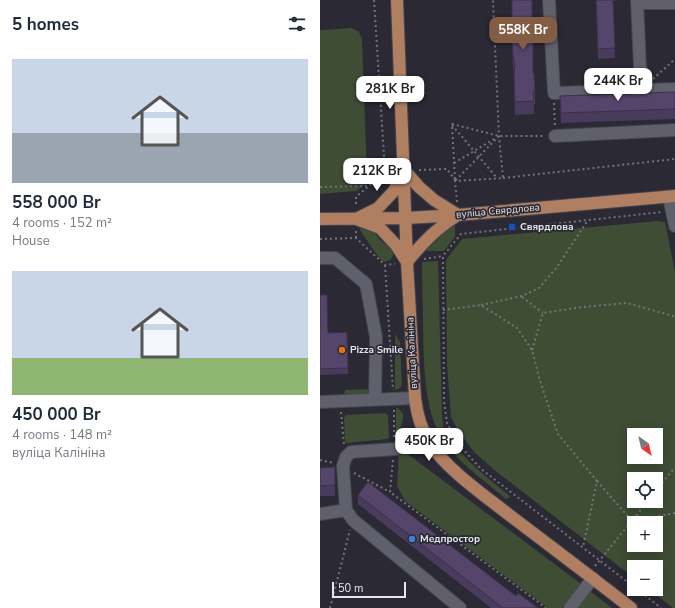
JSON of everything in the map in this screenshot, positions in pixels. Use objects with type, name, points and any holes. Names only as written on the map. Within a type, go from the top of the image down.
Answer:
[{"type":"main road","name":"вуліца Калініна","points":[[397,0],[399,170],[406,218],[403,262],[415,398],[417,414],[422,428],[430,443],[444,461],[474,488],[594,573],[631,608]]},
{"type":"main road","points":[[399,170],[434,200],[458,210],[403,262],[396,245],[380,228],[356,219],[378,208],[394,191],[399,170]]},
{"type":"main road","name":"вуліца Свярдлова","points":[[320,219],[406,218],[458,210],[672,196]]},
{"type":"lane","points":[[549,0],[554,93],[675,89]]},
{"type":"lane","points":[[640,90],[637,2],[675,2]]},
{"type":"lane","points":[[555,136],[675,130]]},
{"type":"lane","points":[[672,196],[672,211],[675,226]]},
{"type":"lane","points":[[320,258],[335,258],[366,284],[376,337],[375,399]]},
{"type":"lane","points":[[320,402],[415,398]]},
{"type":"lane","points":[[350,515],[344,462],[351,452],[395,449],[430,443]]},
{"type":"lane","points":[[320,514],[350,515],[460,608]]},
{"type":"lane","points":[[570,608],[594,573]]},
{"type":"path","points":[[374,0],[385,172]]},
{"type":"path","points":[[494,0],[499,136],[503,178]]},
{"type":"path","points":[[640,90],[675,59]]},
{"type":"path","points":[[452,124],[499,136],[555,136],[554,93]]},
{"type":"path","points":[[452,124],[498,178]]},
{"type":"path","points":[[452,124],[458,210]]},
{"type":"path","points":[[454,163],[499,136]]},
{"type":"path","points":[[456,181],[499,136]]},
{"type":"path","points":[[456,181],[503,178],[675,159]]},
{"type":"path","points":[[419,170],[447,169],[456,181]]},
{"type":"path","points":[[356,204],[356,197],[385,172],[399,170]]},
{"type":"path","points":[[320,187],[369,186]]},
{"type":"path","points":[[460,234],[672,211]]},
{"type":"path","points":[[442,310],[481,305],[522,296],[539,288],[557,267],[588,220]]},
{"type":"path","points":[[460,228],[460,234],[443,256],[442,310],[445,408],[447,423],[459,445],[481,469],[627,582]]},
{"type":"path","points":[[320,239],[356,238],[385,265],[403,262]]},
{"type":"path","points":[[421,260],[443,256]]},
{"type":"path","points":[[522,296],[543,314]]},
{"type":"path","points":[[543,314],[583,307],[628,303],[673,316],[675,318]]},
{"type":"path","points":[[481,305],[517,328],[532,350],[540,381],[558,434],[627,516]]},
{"type":"path","points":[[532,350],[543,314]]},
{"type":"path","points":[[339,400],[344,462],[390,492]]},
{"type":"path","points":[[663,483],[675,467]]},
{"type":"path","points":[[583,547],[597,481]]},
{"type":"path","points":[[637,516],[643,508]]},
{"type":"path","points":[[661,516],[675,513]]},
{"type":"path","points":[[330,608],[350,515]]},
{"type":"path","points":[[594,573],[600,561],[627,528]]},
{"type":"path","points":[[646,596],[662,608]]},
{"type":"green space","points":[[352,28],[359,32],[362,39],[367,176],[365,185],[356,191],[320,194],[320,30]]},
{"type":"green space","points":[[658,221],[665,222],[675,272],[675,608],[658,596],[663,596],[663,560],[627,560],[627,573],[497,472],[475,453],[459,432],[451,417],[447,363],[446,260],[462,239]]},
{"type":"green space","points":[[455,225],[455,237],[444,251],[426,251],[446,230]]},
{"type":"green space","points":[[361,226],[373,230],[381,241],[391,249],[393,256],[390,260],[384,262],[380,259],[361,232]]},
{"type":"green space","points":[[438,261],[443,427],[449,438],[464,456],[510,496],[506,499],[467,467],[453,453],[439,434],[433,420],[426,389],[423,341],[422,262]]},
{"type":"green space","points":[[395,334],[400,342],[402,383],[401,387],[396,390],[395,389]]},
{"type":"green space","points":[[372,389],[369,394],[344,395],[345,390]]},
{"type":"green space","points":[[396,408],[398,408],[403,414],[398,435],[396,435]]},
{"type":"green space","points":[[385,413],[388,415],[389,438],[345,442],[344,418],[346,415]]},
{"type":"green space","points":[[399,451],[405,452],[580,583],[562,608],[548,608],[405,501],[397,486]]},
{"type":"green space","points":[[590,591],[612,608],[576,608]]},
{"type":"building","points":[[512,0],[532,0],[531,37],[533,37],[534,101],[515,102]]},
{"type":"building","points":[[596,0],[613,0],[615,48],[598,49]]},
{"type":"building","points":[[675,92],[675,109],[561,113],[560,96]]},
{"type":"building","points":[[320,295],[327,295],[328,333],[347,332],[348,368],[320,369]]},
{"type":"building","points":[[335,467],[335,485],[320,486],[320,468]]},
{"type":"building","points":[[368,482],[516,596],[518,593],[538,608],[503,608],[358,495]]},
{"type":"place","name":"Свярдлова","points":[[512,227]]},
{"type":"place","name":"Pizza Smile","points":[[342,350]]},
{"type":"place","name":"Медпростор","points":[[412,539]]}]
